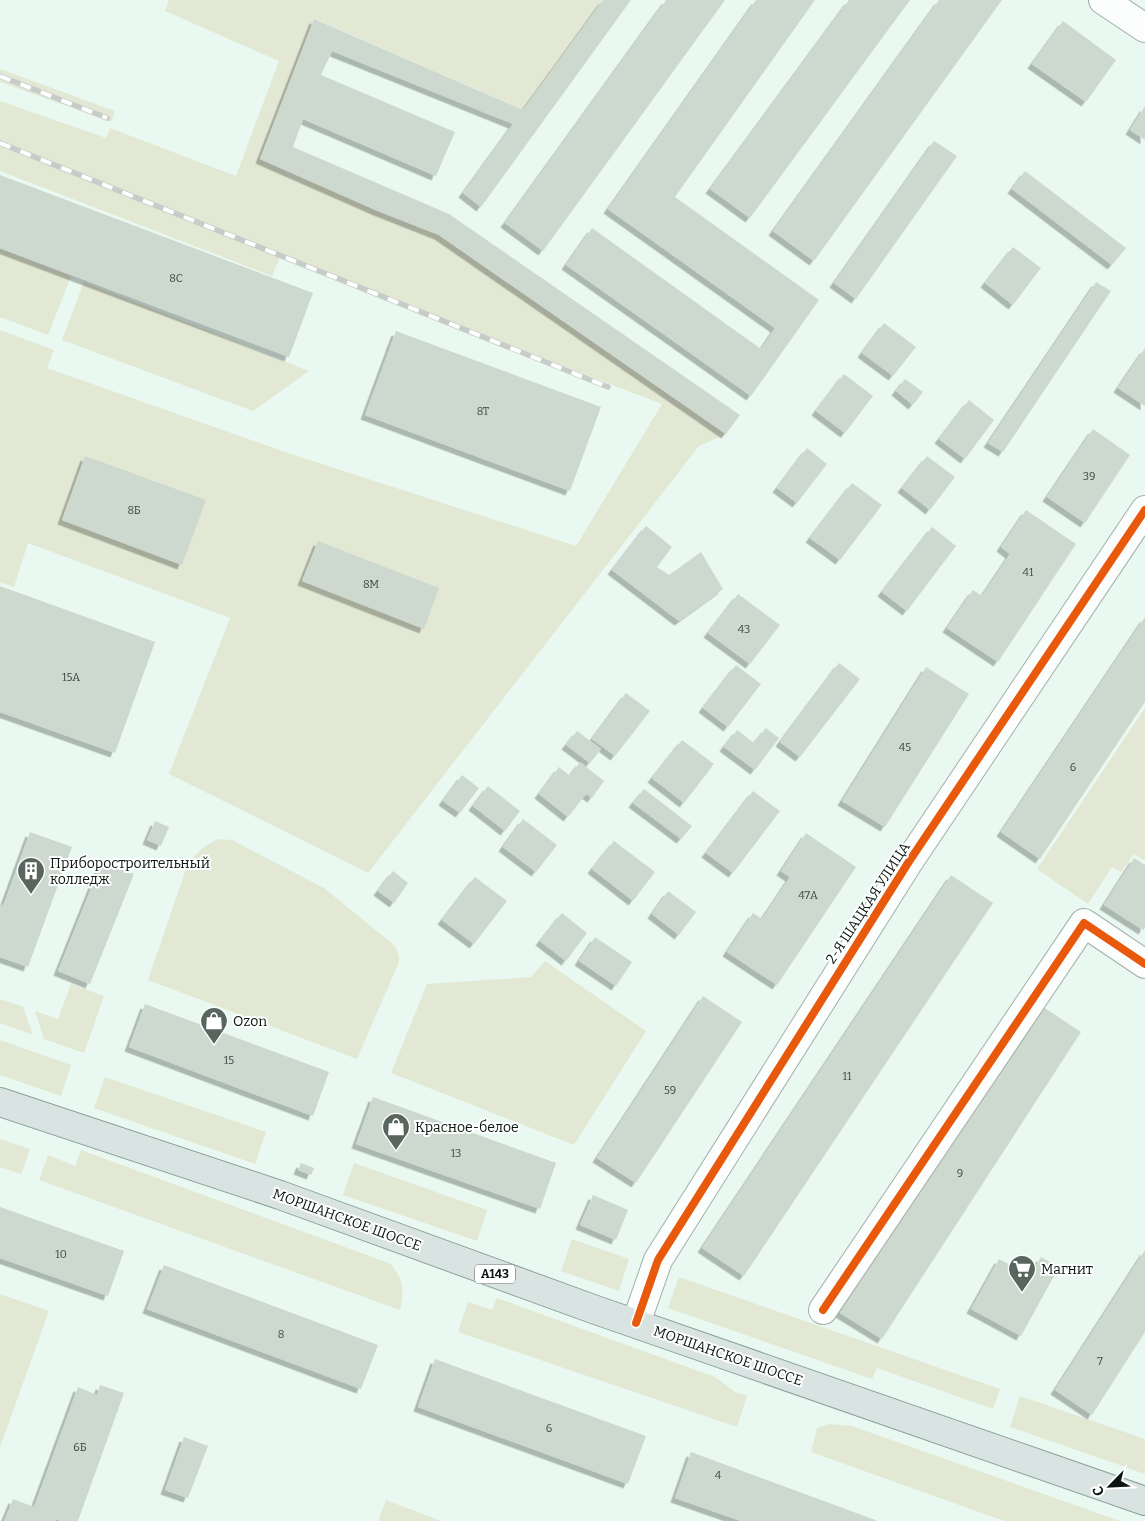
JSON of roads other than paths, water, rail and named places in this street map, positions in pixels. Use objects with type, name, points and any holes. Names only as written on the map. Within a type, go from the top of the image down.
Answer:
[{"type":"main road","name":"МОРШАНСКОЕ ШОССЕ","points":[[0,1102],[280,1195],[636,1323],[1145,1501]]},
{"type":"street","points":[[1104,0],[1145,28]]},
{"type":"street","name":"2-Я ШАЦКАЯ УЛИЦА","points":[[636,1323],[658,1260],[908,863],[1145,510]]},
{"type":"street","points":[[824,1310],[1084,923],[1145,964]]},
{"type":"railway","points":[[0,76],[107,118]]},
{"type":"railway","points":[[0,143],[608,387]]},
{"type":"place","name":"Приборостроительный колледж","points":[[31,895]]},
{"type":"place","name":"Ozon","points":[[214,1045]]},
{"type":"place","name":"Красное-белое","points":[[396,1151]]},
{"type":"place","name":"Магнит","points":[[1022,1293]]}]
